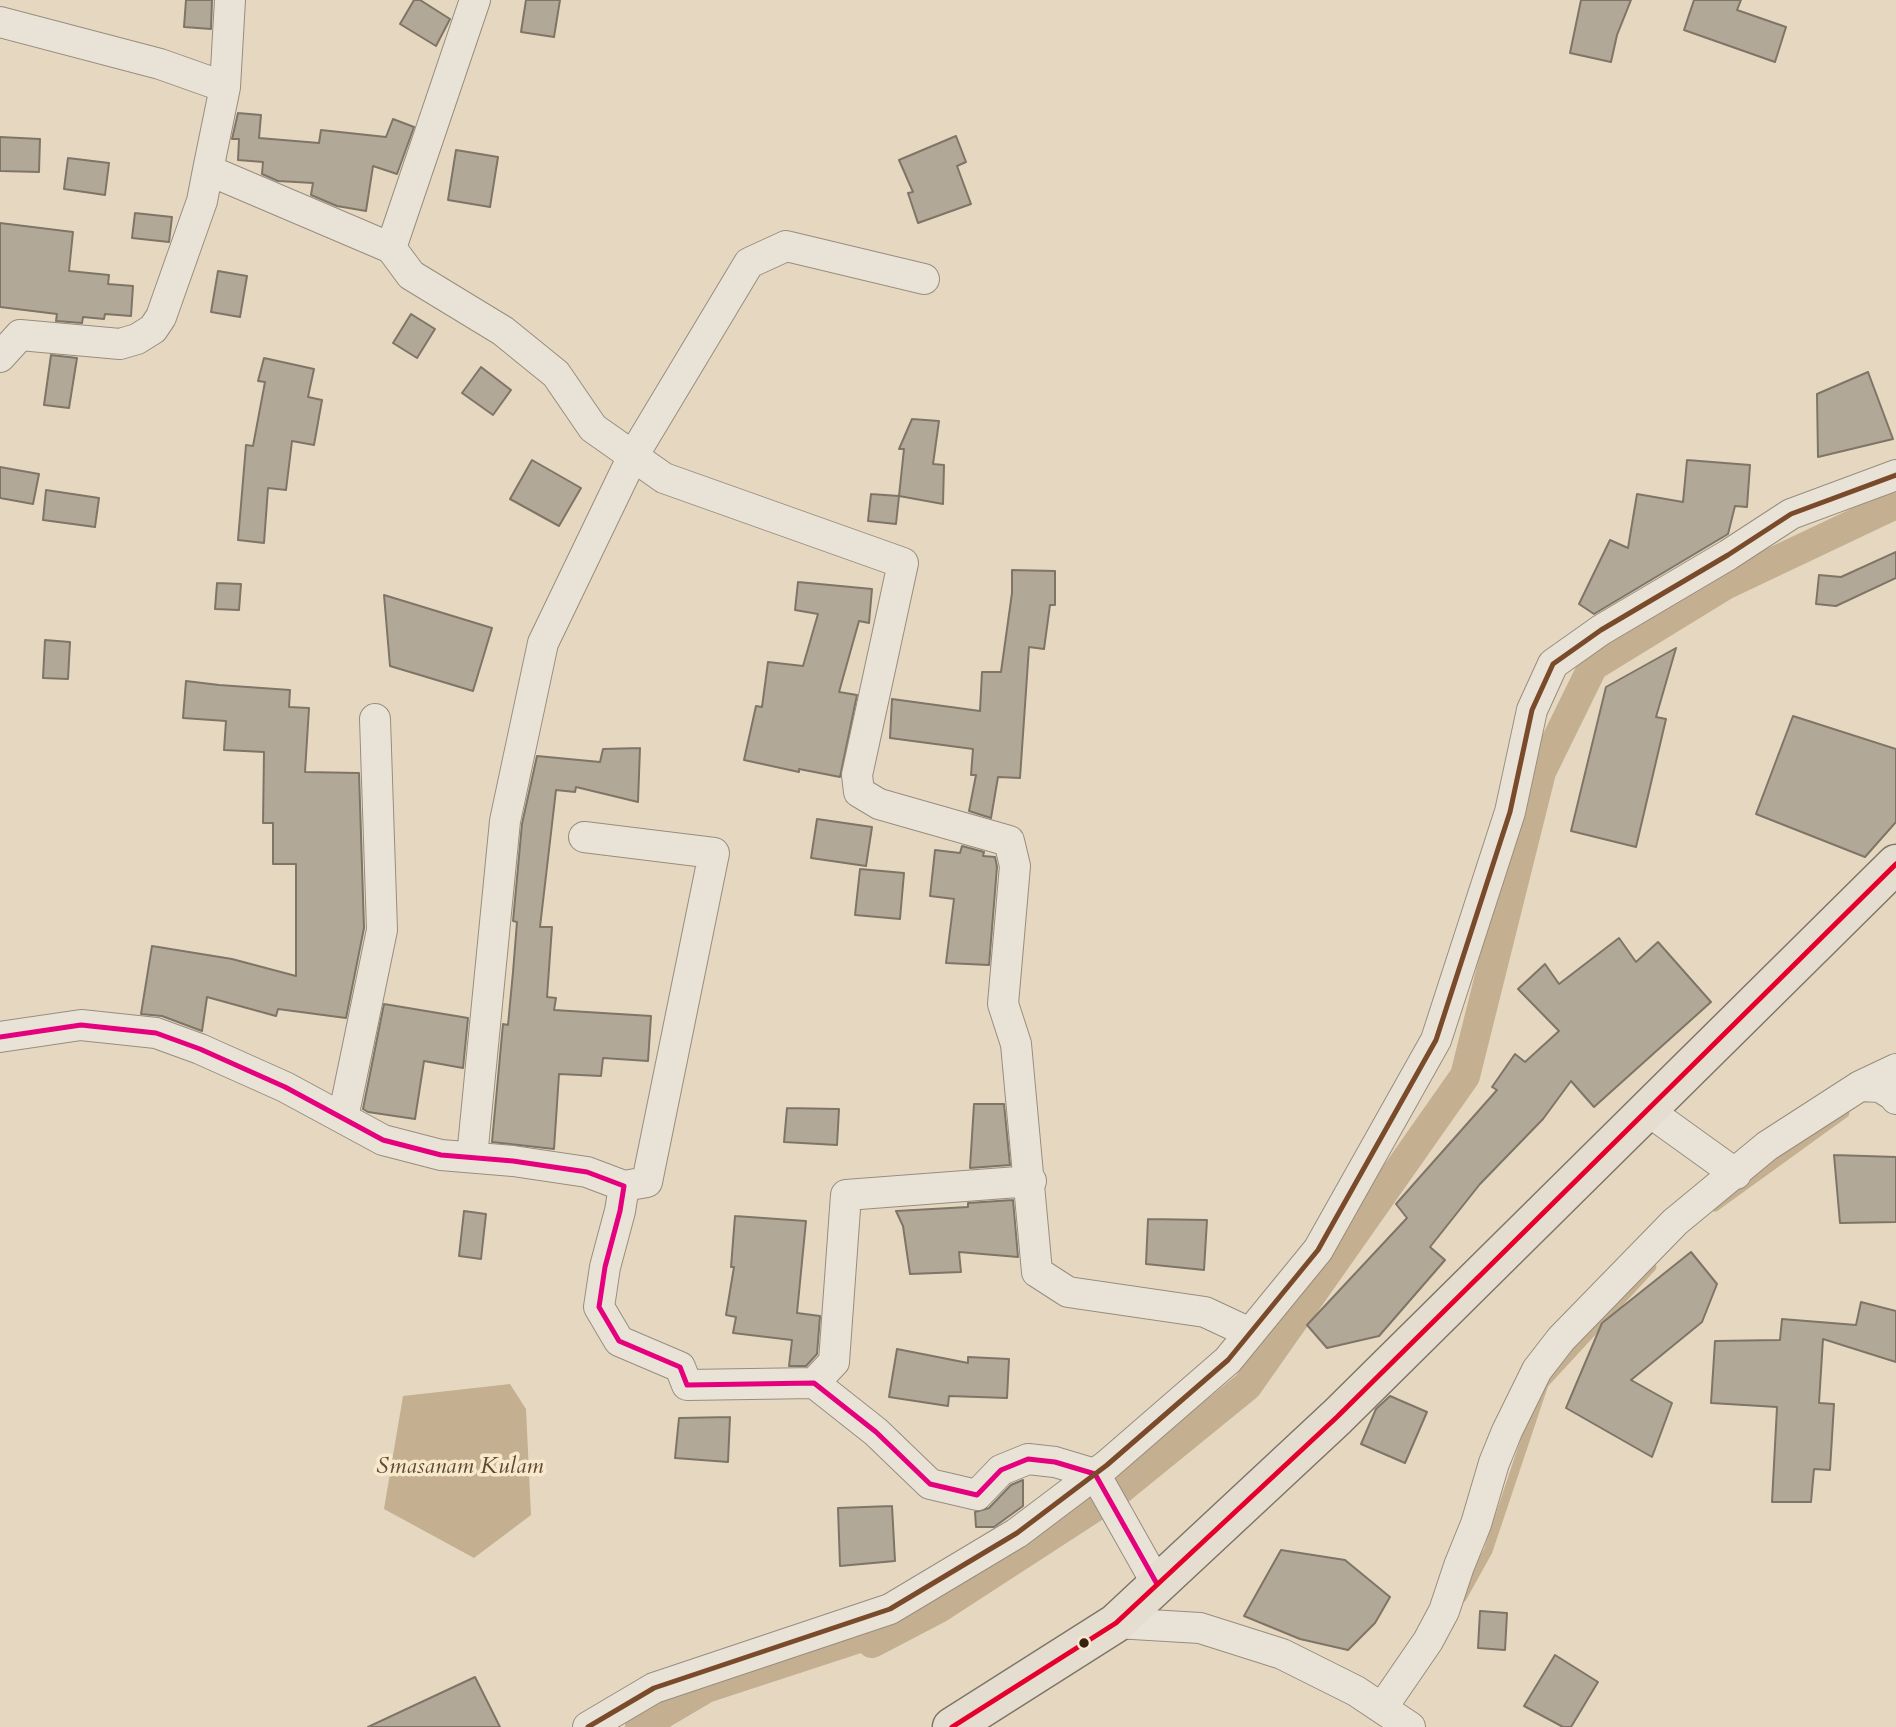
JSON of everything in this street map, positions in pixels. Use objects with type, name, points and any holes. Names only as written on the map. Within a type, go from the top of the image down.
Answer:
[{"type":"main road","points":[[952,1727],[1116,1623],[1337,1417],[1896,864]]},
{"type":"street","points":[[0,357],[20,335],[120,344],[137,339],[153,329],[161,317],[198,213],[208,170],[225,87],[230,0]]},
{"type":"street","points":[[391,248],[475,0]]},
{"type":"street","points":[[0,22],[160,64],[225,87]]},
{"type":"street","points":[[208,170],[391,248],[411,275],[503,331],[556,374],[593,428],[664,478],[903,563],[857,775],[859,792],[879,804],[1009,841],[1015,866],[1003,1004],[1016,1044],[1031,1181],[1029,1192],[1037,1272],[1068,1292],[1205,1312],[1250,1333]]},
{"type":"street","points":[[472,1157],[505,821],[543,643],[634,456],[749,263],[786,246],[924,279]]},
{"type":"street","points":[[588,1727],[654,1688],[890,1609],[1017,1533],[1095,1474],[1228,1360],[1318,1250],[1436,1040],[1510,812],[1532,710],[1553,664],[1601,630],[1728,555],[1791,514],[1896,475]]},
{"type":"street","points":[[343,1118],[382,930],[375,719]]},
{"type":"street","points":[[0,1037],[81,1025],[156,1033],[200,1049],[285,1087],[383,1140],[441,1155],[587,1172],[624,1186],[647,1182],[714,853],[584,837]]},
{"type":"street","points":[[1382,1708],[1428,1641],[1444,1611],[1476,1524],[1494,1463],[1537,1370],[1561,1339],[1675,1222],[1767,1146],[1860,1086],[1896,1069]]},
{"type":"street","points":[[1860,1086],[1880,1087],[1896,1099]]},
{"type":"street","points":[[1647,1110],[1736,1174]]},
{"type":"street","points":[[814,1383],[834,1362],[846,1195],[1031,1181]]},
{"type":"street","points":[[624,1186],[605,1267],[599,1307],[620,1341],[680,1367],[687,1385],[814,1383],[876,1432],[930,1485],[977,1495],[1002,1470],[1028,1459],[1055,1462],[1095,1474],[1157,1584]]},
{"type":"street","points":[[1116,1623],[1200,1628],[1282,1654],[1356,1691],[1410,1727]]},
{"type":"water","name":"Smasanam Kulam","points":[[510,1384],[526,1409],[531,1515],[474,1558],[384,1509],[403,1396]]},
{"type":"building","points":[[186,0],[212,0],[211,29],[184,27]]},
{"type":"building","points":[[414,0],[420,0],[450,19],[436,46],[400,24]]},
{"type":"building","points":[[526,0],[560,0],[554,37],[521,32]]},
{"type":"building","points":[[1581,0],[1631,0],[1617,35],[1611,62],[1570,53]]},
{"type":"building","points":[[1694,0],[1741,0],[1737,10],[1786,27],[1775,62],[1684,30]]},
{"type":"building","points":[[238,113],[261,115],[259,138],[319,143],[321,130],[386,137],[393,119],[414,127],[397,174],[373,166],[366,211],[337,206],[311,195],[313,183],[278,181],[262,174],[263,162],[238,160],[239,139],[232,139]]},
{"type":"building","points":[[956,136],[966,162],[957,166],[971,204],[918,223],[908,193],[913,192],[899,160]]},
{"type":"building","points":[[0,137],[40,139],[39,172],[0,171]]},
{"type":"building","points":[[456,150],[498,157],[490,207],[448,200]]},
{"type":"building","points":[[68,158],[109,163],[105,195],[64,189]]},
{"type":"building","points":[[135,213],[172,217],[169,242],[132,238]]},
{"type":"building","points":[[0,223],[73,232],[69,271],[109,275],[108,284],[133,286],[131,316],[105,314],[104,319],[83,317],[82,323],[56,321],[57,314],[0,307]]},
{"type":"building","points":[[218,271],[247,276],[240,317],[211,312]]},
{"type":"building","points":[[411,314],[435,329],[417,358],[393,343]]},
{"type":"building","points":[[51,355],[77,358],[69,408],[44,405]]},
{"type":"building","points":[[264,358],[314,369],[308,397],[322,400],[314,445],[292,441],[286,490],[268,488],[264,543],[238,540],[246,445],[253,446],[265,382],[258,381]]},
{"type":"building","points":[[481,367],[511,390],[493,415],[462,393]]},
{"type":"building","points":[[1868,372],[1893,439],[1818,457],[1817,394]]},
{"type":"building","points":[[912,419],[939,421],[933,464],[944,465],[943,504],[899,496],[904,449],[899,449]]},
{"type":"building","points":[[532,460],[581,488],[559,526],[510,499]]},
{"type":"building","points":[[1687,460],[1750,465],[1747,507],[1735,506],[1728,534],[1594,614],[1579,604],[1610,540],[1628,548],[1637,494],[1683,502]]},
{"type":"building","points":[[0,467],[39,474],[33,504],[0,498]]},
{"type":"building","points":[[46,490],[99,498],[95,527],[43,520]]},
{"type":"building","points":[[871,494],[899,496],[896,524],[868,521]]},
{"type":"building","points":[[1896,552],[1896,578],[1836,606],[1816,604],[1819,575],[1841,577]]},
{"type":"building","points":[[1012,570],[1055,571],[1055,605],[1050,605],[1044,649],[1029,647],[1020,778],[998,777],[991,818],[969,811],[976,775],[971,775],[973,749],[890,738],[892,699],[980,711],[982,672],[1001,672],[1012,593]]},
{"type":"building","points":[[798,582],[872,589],[869,623],[859,621],[839,692],[857,695],[840,777],[799,769],[799,772],[744,760],[756,706],[762,707],[768,662],[803,666],[818,614],[795,610]]},
{"type":"building","points":[[217,583],[241,584],[239,610],[215,609]]},
{"type":"building","points":[[384,595],[492,628],[473,691],[390,666]]},
{"type":"building","points":[[45,640],[70,642],[68,679],[43,678]]},
{"type":"building","points":[[1676,648],[1656,717],[1666,719],[1636,847],[1571,831],[1606,687]]},
{"type":"building","points":[[186,681],[290,690],[289,707],[309,708],[305,772],[359,773],[364,928],[346,1018],[278,1009],[276,1016],[207,997],[202,1031],[162,1016],[141,1014],[152,946],[232,959],[296,976],[296,864],[273,864],[273,823],[263,823],[264,752],[224,750],[226,721],[183,718]]},
{"type":"building","points":[[1793,716],[1896,749],[1896,822],[1865,857],[1756,814]]},
{"type":"building","points":[[640,748],[638,802],[576,787],[575,792],[556,790],[540,927],[552,927],[547,997],[556,998],[554,1010],[651,1016],[648,1061],[603,1058],[601,1076],[559,1074],[554,1149],[492,1142],[503,1024],[508,1025],[513,972],[517,922],[513,921],[522,824],[537,756],[600,762],[603,749]]},
{"type":"building","points":[[817,819],[872,827],[866,866],[811,858]]},
{"type":"building","points":[[962,846],[984,852],[983,856],[995,857],[997,867],[989,965],[946,963],[954,899],[930,896],[935,850],[960,853]]},
{"type":"building","points":[[860,869],[904,873],[900,919],[855,915]]},
{"type":"building","points":[[1619,938],[1636,962],[1658,942],[1711,1002],[1594,1107],[1571,1081],[1543,1119],[1480,1184],[1430,1247],[1445,1260],[1379,1336],[1327,1348],[1307,1325],[1407,1218],[1396,1204],[1497,1090],[1492,1087],[1515,1054],[1525,1062],[1559,1031],[1518,989],[1545,964],[1559,984]]},
{"type":"building","points":[[384,1004],[468,1018],[463,1068],[424,1061],[415,1119],[363,1109]]},
{"type":"building","points":[[974,1104],[1004,1104],[1010,1165],[970,1168]]},
{"type":"building","points":[[787,1108],[839,1109],[837,1145],[784,1142]]},
{"type":"building","points":[[1834,1155],[1896,1157],[1896,1222],[1840,1223]]},
{"type":"building","points":[[1013,1200],[1018,1257],[959,1252],[961,1272],[910,1274],[903,1226],[896,1211],[968,1207],[968,1203]]},
{"type":"building","points":[[464,1211],[486,1214],[481,1259],[459,1256]]},
{"type":"building","points":[[735,1216],[806,1221],[797,1313],[820,1316],[817,1354],[806,1366],[789,1366],[792,1340],[733,1333],[736,1317],[726,1315],[734,1267],[731,1267]]},
{"type":"building","points":[[1148,1219],[1207,1220],[1204,1270],[1146,1264]]},
{"type":"building","points":[[1691,1252],[1717,1284],[1702,1322],[1631,1380],[1672,1403],[1652,1457],[1566,1408],[1602,1323]]},
{"type":"building","points":[[1861,1302],[1896,1311],[1896,1362],[1823,1339],[1819,1403],[1834,1404],[1830,1470],[1814,1469],[1811,1502],[1772,1502],[1777,1407],[1711,1403],[1715,1341],[1780,1340],[1782,1319],[1856,1325]]},
{"type":"building","points":[[897,1349],[968,1363],[968,1357],[1009,1359],[1007,1398],[949,1396],[948,1406],[889,1397]]},
{"type":"building","points":[[1390,1396],[1427,1412],[1405,1463],[1361,1444],[1376,1409]]},
{"type":"building","points":[[730,1417],[728,1462],[675,1458],[679,1418]]},
{"type":"building","points":[[1023,1480],[1023,1506],[994,1527],[976,1527],[975,1512],[989,1508],[1011,1485]]},
{"type":"building","points":[[892,1506],[895,1561],[840,1566],[838,1508]]},
{"type":"building","points":[[1281,1550],[1345,1560],[1390,1597],[1375,1623],[1348,1650],[1300,1639],[1244,1616]]},
{"type":"building","points":[[1480,1611],[1507,1613],[1505,1650],[1478,1648]]},
{"type":"building","points":[[1555,1655],[1598,1682],[1571,1727],[1563,1727],[1524,1706]]},
{"type":"building","points":[[475,1677],[500,1727],[368,1727]]},
{"type":"waterway","points":[[640,1727],[706,1688],[871,1634],[872,1643],[939,1608],[1113,1495],[1247,1386],[1465,1076],[1541,772],[1593,666],[1725,585],[1896,504]]},
{"type":"waterway","points":[[1715,1207],[1845,1113]]},
{"type":"waterway","points":[[1462,1598],[1488,1551],[1544,1384],[1652,1267]]},
{"type":"transit line","points":[[588,1727],[654,1688],[890,1609],[1017,1533],[1107,1465],[1228,1360],[1318,1250],[1436,1040],[1510,812],[1532,710],[1553,664],[1601,630],[1728,555],[1791,514],[1896,475]]},
{"type":"transit line","points":[[952,1727],[1116,1623],[1337,1417],[1896,864]]},
{"type":"transit line","points":[[0,1037],[81,1025],[156,1033],[200,1049],[285,1087],[383,1140],[441,1155],[513,1161],[587,1172],[624,1186],[605,1267],[599,1307],[619,1341],[680,1367],[687,1385],[814,1383],[876,1432],[930,1484],[977,1495],[1001,1470],[1028,1459],[1055,1462],[1095,1474],[1157,1584]]}]
